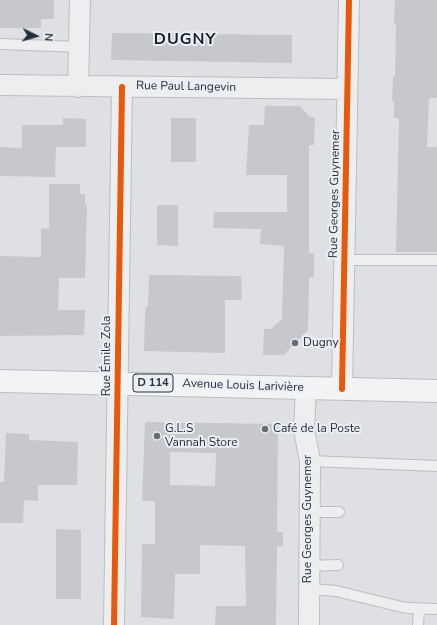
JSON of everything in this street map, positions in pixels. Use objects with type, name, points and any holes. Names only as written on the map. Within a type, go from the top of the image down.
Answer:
[{"type":"main road","name":"Avenue Louis Larivière","points":[[0,381],[117,382],[342,389]]},
{"type":"main road","name":"D 114","points":[[342,389],[437,391]]},
{"type":"street","points":[[78,87],[80,0]]},
{"type":"street","name":"Rue Georges Guynemer","points":[[342,389],[349,0]]},
{"type":"street","name":"Rue Paul Langevin","points":[[0,85],[347,89]]},
{"type":"street","name":"Rue Émile Zola","points":[[114,625],[122,87]]},
{"type":"street","name":"Rue Georges Guynemer","points":[[306,388],[304,430],[310,461],[308,566],[309,625]]},
{"type":"lane","points":[[0,44],[80,47]]},
{"type":"lane","points":[[345,260],[437,260]]},
{"type":"lane","points":[[310,461],[437,466]]},
{"type":"lane","points":[[309,512],[339,512]]},
{"type":"lane","points":[[308,566],[338,565]]},
{"type":"lane","points":[[309,589],[330,590],[406,608],[437,609]]},
{"type":"lane","points":[[418,625],[419,609]]},
{"type":"building","points":[[0,0],[54,0],[54,19],[41,19],[41,28],[0,28]]},
{"type":"building","points":[[395,0],[437,0],[437,98],[429,98],[427,147],[437,147],[437,252],[396,252],[399,118],[394,118],[394,101],[392,101],[393,77],[395,77]]},
{"type":"building","points":[[112,33],[292,35],[292,63],[111,60]]},
{"type":"building","points":[[265,106],[300,106],[310,117],[315,117],[314,145],[309,145],[309,253],[314,253],[314,277],[309,277],[308,330],[284,355],[263,355],[264,329],[271,329],[282,319],[284,246],[260,244],[261,229],[213,228],[214,212],[287,212],[287,175],[246,175],[249,125],[264,125]]},
{"type":"building","points":[[63,118],[86,119],[86,147],[56,147],[55,177],[0,176],[0,147],[22,148],[22,125],[63,125]]},
{"type":"building","points":[[171,118],[196,118],[196,162],[171,162]]},
{"type":"building","points":[[49,184],[80,184],[80,194],[85,194],[85,205],[87,205],[85,278],[59,278],[58,310],[85,310],[84,335],[0,336],[0,256],[41,257],[41,228],[49,229]]},
{"type":"building","points":[[157,205],[178,205],[178,246],[157,245]]},
{"type":"building","points":[[149,275],[241,276],[242,300],[225,300],[225,353],[144,351],[145,313],[146,306],[148,306]]},
{"type":"building","points":[[145,422],[278,424],[277,532],[283,532],[283,546],[277,546],[276,625],[215,625],[216,606],[246,606],[245,546],[200,545],[200,574],[175,574],[174,619],[141,617],[142,544],[155,544],[155,501],[142,501]],"holes":[[[170,452],[216,453],[215,486],[170,485]]]},
{"type":"building","points":[[6,433],[29,434],[29,440],[78,442],[77,485],[38,485],[38,501],[24,500],[23,523],[0,523],[0,482],[4,482]]},
{"type":"building","points":[[56,529],[81,530],[81,599],[56,599]]},
{"type":"cycle path","points":[[342,389],[349,0]]},
{"type":"cycle path","points":[[114,625],[122,87]]},
{"type":"place","name":"Dugny","points":[[295,343]]},
{"type":"place","name":"Café de la Poste","points":[[265,429]]},
{"type":"place","name":"G.L.S Vannah Store","points":[[157,436]]},
{"type":"district","name":"DUGNY","points":[[185,40]]}]
